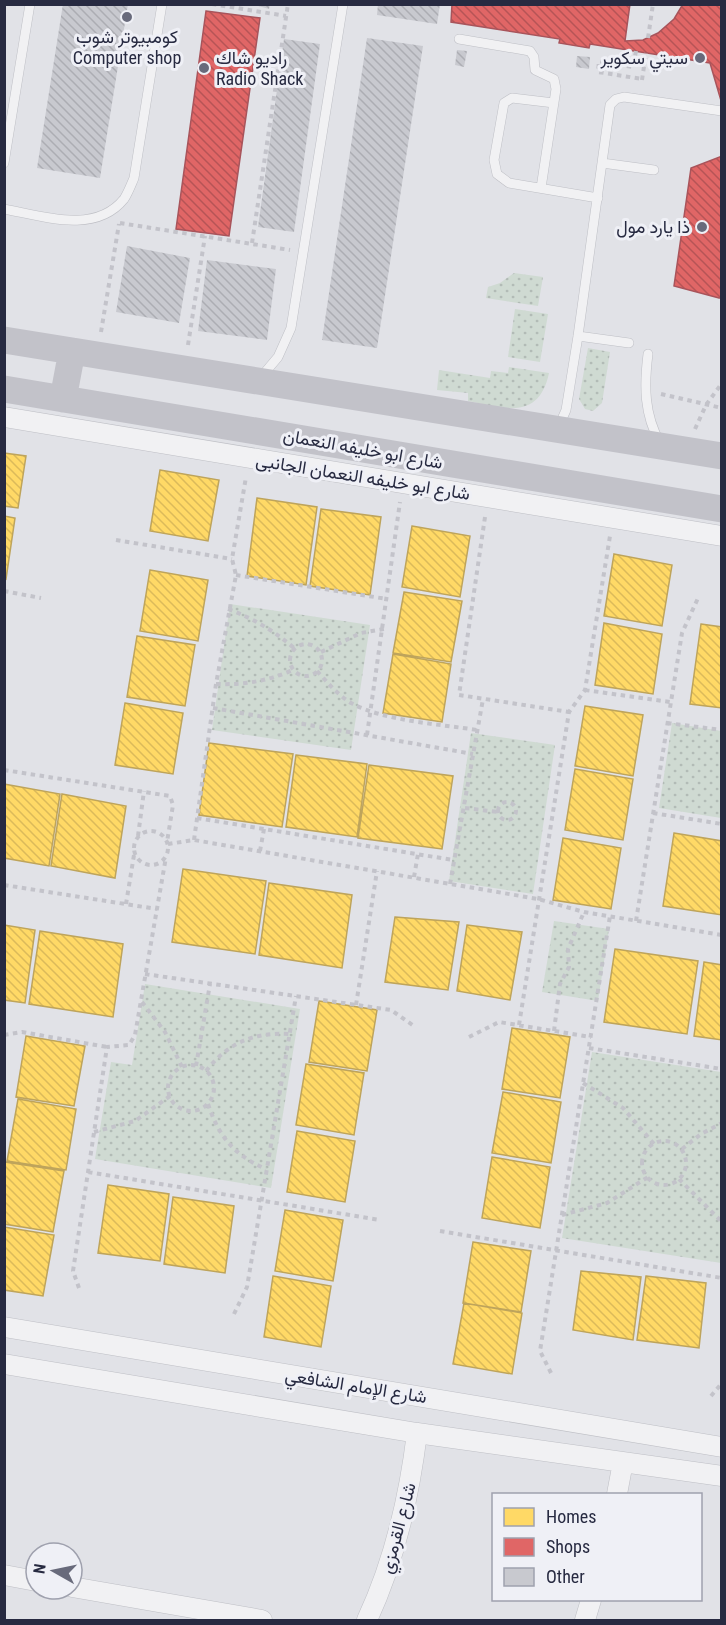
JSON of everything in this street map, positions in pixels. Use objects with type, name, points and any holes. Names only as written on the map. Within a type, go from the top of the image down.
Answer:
[{"type":"street","points":[[4,340],[709,452]]},
{"type":"street","points":[[63,399],[85,353]]},
{"type":"street","name":"شارع ابو خليفه النعمان","points":[[4,389],[722,509]]},
{"type":"street","name":"شارع ابو خليفه النعمان الجانبى","points":[[4,417],[722,537]]},
{"type":"street","name":"شارع الإمام الشافعي","points":[[4,1327],[715,1446]]},
{"type":"street","name":"شارع الإمام الشافعي","points":[[4,1364],[417,1433],[712,1474]]},
{"type":"street","name":"شارع القرمزي","points":[[367,1620],[381,1589],[398,1539],[410,1487],[417,1433]]},
{"type":"street","points":[[712,1474],[715,1446]]},
{"type":"street","points":[[617,1493],[623,1462]]},
{"type":"street","points":[[4,1575],[24,1579]]},
{"type":"street","points":[[84,1589],[262,1620]]},
{"type":"street","points":[[585,1620],[590,1601]]},
{"type":"lane","points":[[4,164],[30,4]]},
{"type":"lane","points":[[4,209],[67,220],[87,220],[105,214],[123,199],[134,178],[162,4]]},
{"type":"lane","points":[[258,381],[278,357],[291,328],[343,4]]},
{"type":"lane","points":[[459,39],[530,51],[534,57],[535,70],[551,76],[556,84],[541,188]]},
{"type":"lane","points":[[558,428],[566,410],[612,101],[624,97],[722,111]]},
{"type":"lane","points":[[554,103],[512,98],[502,108],[494,160],[497,174],[509,183],[598,198]]},
{"type":"lane","points":[[602,163],[654,170]]},
{"type":"lane","points":[[578,336],[629,343]]},
{"type":"lane","points":[[648,354],[645,390],[650,418],[662,445]]},
{"type":"path","points":[[212,4],[286,16]]},
{"type":"path","points":[[252,243],[288,4]]},
{"type":"path","points":[[648,38],[653,4]]},
{"type":"path","points":[[636,51],[633,67],[599,61],[598,72],[642,78],[645,53]]},
{"type":"path","points":[[105,214],[119,223],[303,252]]},
{"type":"path","points":[[85,353],[119,223]]},
{"type":"path","points":[[185,369],[205,236]]},
{"type":"path","points":[[709,452],[706,405],[722,383]]},
{"type":"path","points":[[645,390],[722,408]]},
{"type":"path","points":[[194,840],[216,684],[236,575],[232,559],[249,459]]},
{"type":"path","points":[[367,735],[384,629],[403,483]]},
{"type":"path","points":[[488,498],[459,695],[569,712]]},
{"type":"path","points":[[519,1025],[569,712],[585,690],[613,519]]},
{"type":"path","points":[[116,540],[232,559]]},
{"type":"path","points":[[236,575],[387,598]]},
{"type":"path","points":[[4,591],[41,598]]},
{"type":"path","points":[[636,921],[682,633],[699,596]]},
{"type":"path","points":[[228,609],[253,618],[275,631],[294,648]]},
{"type":"path","points":[[321,652],[361,633],[384,629]]},
{"type":"path","points":[[293,670],[290,655],[294,648],[308,643],[321,652],[322,659],[318,671]]},
{"type":"path","points":[[216,684],[243,685],[269,680],[293,670],[305,676],[318,671]]},
{"type":"path","points":[[318,671],[332,688],[350,702],[371,712],[477,730]]},
{"type":"path","points":[[585,690],[671,702]]},
{"type":"path","points":[[450,884],[483,699]]},
{"type":"path","points":[[213,708],[473,754]]},
{"type":"path","points":[[667,723],[722,730]]},
{"type":"path","points":[[4,770],[144,791],[170,796],[173,799],[166,857],[146,974],[135,1035],[129,1045],[107,1047],[22,1032],[4,1035]]},
{"type":"path","points":[[126,904],[144,791]]},
{"type":"path","points":[[465,808],[498,812],[503,819],[508,820],[512,819],[517,811],[507,802],[503,803],[498,812]]},
{"type":"path","points":[[653,813],[722,824]]},
{"type":"path","points":[[197,818],[453,860]]},
{"type":"path","points":[[260,851],[264,829]]},
{"type":"path","points":[[138,837],[151,831],[161,834],[167,843]]},
{"type":"path","points":[[167,843],[194,840],[538,899],[584,912],[722,935]]},
{"type":"path","points":[[135,854],[146,865],[157,864],[166,857]]},
{"type":"path","points":[[414,877],[418,855]]},
{"type":"path","points":[[356,1005],[377,871]]},
{"type":"path","points":[[4,885],[157,909]]},
{"type":"path","points":[[554,1031],[560,984],[569,967],[568,949],[584,912]]},
{"type":"path","points":[[551,1373],[540,1351],[610,916]]},
{"type":"path","points":[[146,974],[391,1010],[414,1026]]},
{"type":"path","points":[[196,1066],[210,984]]},
{"type":"path","points":[[234,1314],[247,1287],[296,996]]},
{"type":"path","points":[[141,1001],[165,1032],[182,1067]]},
{"type":"path","points":[[469,1037],[498,1022],[591,1037]]},
{"type":"path","points":[[206,1071],[218,1056],[242,1040],[270,1033],[289,1034]]},
{"type":"path","points":[[79,1288],[73,1271],[107,1047]]},
{"type":"path","points":[[589,1048],[722,1069]]},
{"type":"path","points":[[208,1104],[194,1111],[186,1111],[173,1103],[170,1096],[170,1079],[182,1067],[196,1066],[206,1071],[214,1087],[208,1104],[215,1126],[228,1145],[245,1160],[266,1169]]},
{"type":"path","points":[[583,1083],[623,1108],[654,1144]]},
{"type":"path","points":[[94,1132],[135,1121],[170,1096]]},
{"type":"path","points":[[682,1149],[701,1134],[722,1123]]},
{"type":"path","points":[[663,1141],[673,1143],[682,1149],[686,1159],[685,1170],[679,1179],[663,1185],[648,1177],[643,1168],[643,1159],[646,1150],[654,1144],[663,1141]]},
{"type":"path","points":[[88,1172],[380,1220]]},
{"type":"path","points":[[562,1215],[607,1203],[648,1177]]},
{"type":"path","points":[[679,1179],[722,1222]]},
{"type":"path","points":[[440,1231],[722,1278]]},
{"type":"path","points":[[711,1396],[722,1383]]},
{"type":"shaded area","points":[[514,273],[543,277],[538,306],[486,298],[488,287],[500,283]]},
{"type":"shaded area","points":[[515,309],[548,314],[540,362],[508,357]]},
{"type":"shaded area","points":[[588,348],[610,352],[602,403],[593,411],[585,409],[579,399]]},
{"type":"shaded area","points":[[509,367],[549,373],[537,399],[518,408],[507,408],[468,401],[468,393],[437,390],[439,370],[490,378],[491,371],[508,373]]},
{"type":"shaded area","points":[[230,604],[370,625],[351,750],[212,730]]},
{"type":"shaded area","points":[[672,723],[721,731],[721,818],[659,808]]},
{"type":"shaded area","points":[[471,733],[555,745],[533,894],[449,881]]},
{"type":"shaded area","points":[[554,921],[609,929],[598,1001],[542,992]]},
{"type":"shaded area","points":[[145,984],[300,1009],[271,1188],[95,1159],[111,1062],[132,1065]]},
{"type":"shaded area","points":[[592,1052],[721,1072],[721,1263],[562,1238]]},
{"type":"building: Homes","points":[[4,453],[26,456],[18,508],[4,506]]},
{"type":"building: Homes","points":[[160,470],[219,480],[208,541],[150,531]]},
{"type":"building: Homes","points":[[257,498],[317,507],[306,585],[247,576]]},
{"type":"building: Homes","points":[[321,509],[381,517],[370,595],[310,586]]},
{"type":"building: Homes","points":[[4,516],[15,518],[6,579],[4,578]]},
{"type":"building: Homes","points":[[412,526],[470,536],[460,597],[402,587]]},
{"type":"building: Homes","points":[[614,554],[672,565],[662,626],[604,616]]},
{"type":"building: Homes","points":[[150,570],[208,580],[198,641],[140,631]]},
{"type":"building: Homes","points":[[404,592],[462,601],[451,662],[393,653]]},
{"type":"building: Homes","points":[[604,623],[662,634],[653,694],[595,685]]},
{"type":"building: Homes","points":[[701,624],[722,627],[722,708],[690,704]]},
{"type":"building: Homes","points":[[137,636],[195,645],[185,706],[127,697]]},
{"type":"building: Homes","points":[[393,654],[451,664],[442,722],[383,713]]},
{"type":"building: Homes","points":[[125,703],[183,713],[173,774],[115,765]]},
{"type":"building: Homes","points":[[585,706],[643,715],[633,776],[575,766]]},
{"type":"building: Homes","points":[[209,743],[293,754],[282,827],[199,815]]},
{"type":"building: Homes","points":[[296,755],[367,764],[357,837],[286,827]]},
{"type":"building: Homes","points":[[369,765],[453,776],[442,849],[358,838]]},
{"type":"building: Homes","points":[[575,769],[633,779],[623,840],[565,830]]},
{"type":"building: Homes","points":[[4,784],[60,794],[49,866],[4,858]]},
{"type":"building: Homes","points":[[62,794],[126,806],[115,878],[51,866]]},
{"type":"building: Homes","points":[[674,833],[722,841],[722,915],[663,906]]},
{"type":"building: Homes","points":[[563,838],[621,848],[611,909],[553,900]]},
{"type":"building: Homes","points":[[183,869],[266,881],[255,954],[172,942]]},
{"type":"building: Homes","points":[[269,883],[352,895],[342,968],[259,955]]},
{"type":"building: Homes","points":[[395,917],[459,922],[448,990],[385,982]]},
{"type":"building: Homes","points":[[4,925],[35,930],[25,1003],[4,1000]]},
{"type":"building: Homes","points":[[467,925],[522,932],[510,1000],[457,991]]},
{"type":"building: Homes","points":[[40,931],[123,944],[113,1017],[29,1004]]},
{"type":"building: Homes","points":[[615,949],[698,961],[687,1034],[604,1022]]},
{"type":"building: Homes","points":[[704,962],[722,965],[722,1040],[694,1036]]},
{"type":"building: Homes","points":[[319,1001],[377,1010],[367,1071],[309,1062]]},
{"type":"building: Homes","points":[[512,1028],[570,1037],[560,1098],[502,1089]]},
{"type":"building: Homes","points":[[26,1036],[85,1046],[74,1106],[16,1097]]},
{"type":"building: Homes","points":[[306,1064],[364,1073],[354,1135],[296,1125]]},
{"type":"building: Homes","points":[[503,1092],[561,1102],[551,1163],[492,1153]]},
{"type":"building: Homes","points":[[18,1099],[76,1109],[66,1170],[7,1161]]},
{"type":"building: Homes","points":[[297,1131],[355,1141],[345,1202],[287,1192]]},
{"type":"building: Homes","points":[[492,1157],[550,1167],[540,1228],[482,1218]]},
{"type":"building: Homes","points":[[5,1162],[64,1171],[53,1232],[4,1224]]},
{"type":"building: Homes","points":[[108,1185],[169,1194],[160,1261],[98,1253]]},
{"type":"building: Homes","points":[[173,1197],[234,1206],[225,1273],[164,1264]]},
{"type":"building: Homes","points":[[285,1210],[343,1220],[333,1281],[275,1271]]},
{"type":"building: Homes","points":[[4,1227],[54,1235],[43,1296],[4,1290]]},
{"type":"building: Homes","points":[[473,1242],[531,1251],[521,1312],[463,1303]]},
{"type":"building: Homes","points":[[581,1271],[641,1277],[633,1340],[573,1330]]},
{"type":"building: Homes","points":[[273,1276],[331,1286],[321,1347],[264,1337]]},
{"type":"building: Homes","points":[[646,1276],[706,1283],[699,1348],[637,1340]]},
{"type":"building: Homes","points":[[464,1303],[522,1313],[512,1374],[453,1364]]},
{"type":"building: Shops","name":"سيتي سكوير","points":[[452,4],[630,4],[625,41],[643,40],[658,33],[674,19],[683,4],[722,4],[722,104],[710,63],[590,44],[589,48],[559,43],[560,39],[451,22]]},
{"type":"building: Shops","points":[[206,11],[260,18],[229,236],[176,229]]},
{"type":"building: Shops","name":"ذا يارد مول","points":[[722,156],[722,298],[719,298],[674,286],[691,168]]},
{"type":"building: Other","points":[[63,4],[128,4],[100,178],[37,168]]},
{"type":"building: Other","points":[[251,4],[270,4],[269,9]]},
{"type":"building: Other","points":[[378,4],[440,4],[437,24],[377,15]]},
{"type":"building: Other","points":[[367,38],[423,46],[377,348],[322,340]]},
{"type":"building: Other","points":[[284,39],[320,44],[294,232],[258,227]]},
{"type":"building: Other","points":[[457,50],[467,51],[464,67],[455,65]]},
{"type":"building: Other","points":[[577,56],[590,57],[589,69],[576,67]]},
{"type":"building: Other","points":[[127,246],[190,258],[179,323],[116,312]]},
{"type":"building: Other","points":[[207,260],[276,269],[267,340],[198,331]]},
{"type":"place","name":"كومبيوتر شوب Computer shop","points":[[127,17]]},
{"type":"place","name":"سيتي سكوير","points":[[700,58]]},
{"type":"place","name":"راديو شاك Radio Shack","points":[[204,68]]},
{"type":"place","name":"ذا يارد مول","points":[[702,227]]}]
